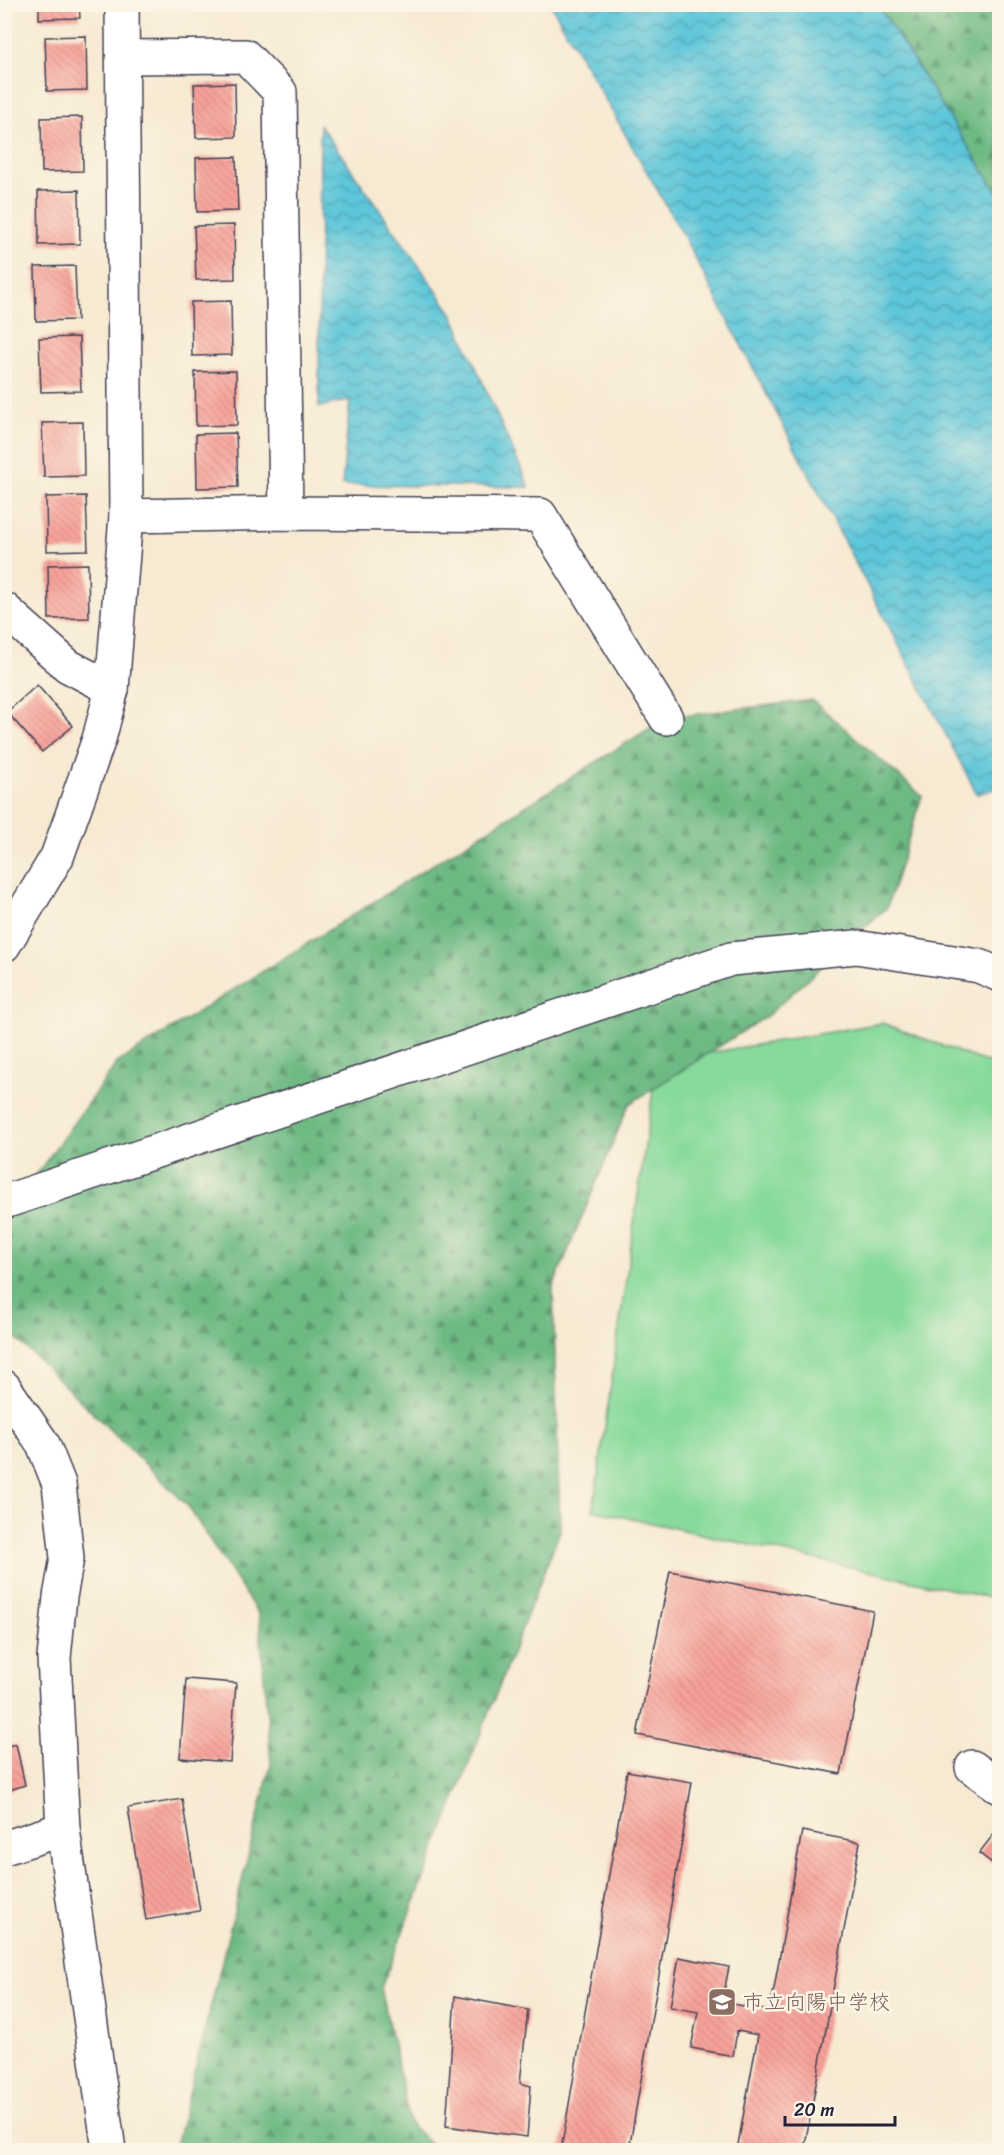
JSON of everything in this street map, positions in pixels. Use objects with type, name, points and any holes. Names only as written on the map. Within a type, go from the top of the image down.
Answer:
[{"type":"street","points":[[4,945],[57,857],[99,739],[112,689],[126,516],[122,4]]},
{"type":"street","points":[[123,57],[245,56],[280,92],[286,513]]},
{"type":"street","points":[[126,516],[286,513],[540,515],[666,718]]},
{"type":"street","points":[[4,609],[68,666],[112,689]]},
{"type":"street","points":[[4,1202],[731,959],[856,946],[980,966],[999,975]]},
{"type":"street","points":[[4,1387],[43,1444],[59,1484],[67,1558],[60,1597],[54,1658],[63,1829],[109,2151]]},
{"type":"street","points":[[972,1767],[999,1787]]},
{"type":"street","points":[[4,1848],[63,1829]]},
{"type":"green space","points":[[878,5],[990,5],[1000,45],[999,195]]},
{"type":"green space","points":[[812,700],[922,796],[887,907],[767,1016],[629,1104],[553,1287],[560,1531],[381,1988],[410,2124],[436,2150],[175,2150],[271,1764],[259,1615],[187,1505],[8,1330],[5,1321],[5,1218],[117,1063],[666,718]]},
{"type":"green space","points":[[882,1023],[999,1067],[999,1600],[593,1510],[657,1062]]},
{"type":"water","points":[[551,5],[878,5],[999,195],[999,788],[977,794],[683,235]]},
{"type":"water","points":[[320,125],[452,313],[529,487],[342,485],[350,400],[319,407]]},
{"type":"building","points":[[39,4],[79,4],[80,18],[39,19]]},
{"type":"building","points":[[86,36],[87,90],[47,91],[45,37]]},
{"type":"building","points":[[235,83],[236,137],[196,138],[194,84]]},
{"type":"building","points":[[82,117],[83,171],[42,172],[41,118]]},
{"type":"building","points":[[236,157],[238,211],[197,212],[196,158]]},
{"type":"building","points":[[79,190],[80,244],[39,245],[38,191]]},
{"type":"building","points":[[234,225],[235,279],[196,280],[194,226]]},
{"type":"building","points":[[75,266],[77,320],[36,321],[35,267]]},
{"type":"building","points":[[231,301],[232,355],[192,356],[191,302]]},
{"type":"building","points":[[79,337],[81,391],[41,392],[39,338]]},
{"type":"building","points":[[236,371],[237,425],[196,426],[195,372]]},
{"type":"building","points":[[83,422],[84,476],[44,477],[42,423]]},
{"type":"building","points":[[236,433],[238,487],[197,488],[196,434]]},
{"type":"building","points":[[86,496],[88,550],[47,551],[46,497]]},
{"type":"building","points":[[88,564],[89,618],[49,619],[48,565]]},
{"type":"building","points":[[37,685],[73,726],[42,752],[7,712]]},
{"type":"building","points":[[670,1571],[873,1611],[841,1774],[637,1735]]},
{"type":"building","points":[[186,1679],[236,1683],[230,1762],[180,1758]]},
{"type":"building","points":[[16,1744],[25,1785],[4,1792],[4,1747]]},
{"type":"building","points":[[627,1771],[692,1782],[629,2150],[561,2150]]},
{"type":"building","points":[[182,1799],[200,1911],[146,1920],[128,1808]]},
{"type":"building","points":[[1000,1826],[1000,1869],[979,1853]]},
{"type":"building","points":[[802,1831],[860,1842],[804,2150],[737,2150],[758,2035],[737,2031],[733,2056],[691,2048],[698,2012],[670,2007],[679,1957],[729,1967],[722,2002],[770,2011]]},
{"type":"building","points":[[455,1996],[528,2010],[520,2083],[531,2086],[527,2137],[446,2126]]},
{"type":"place","name":"市立向陽中学校","points":[[722,2002]]}]
